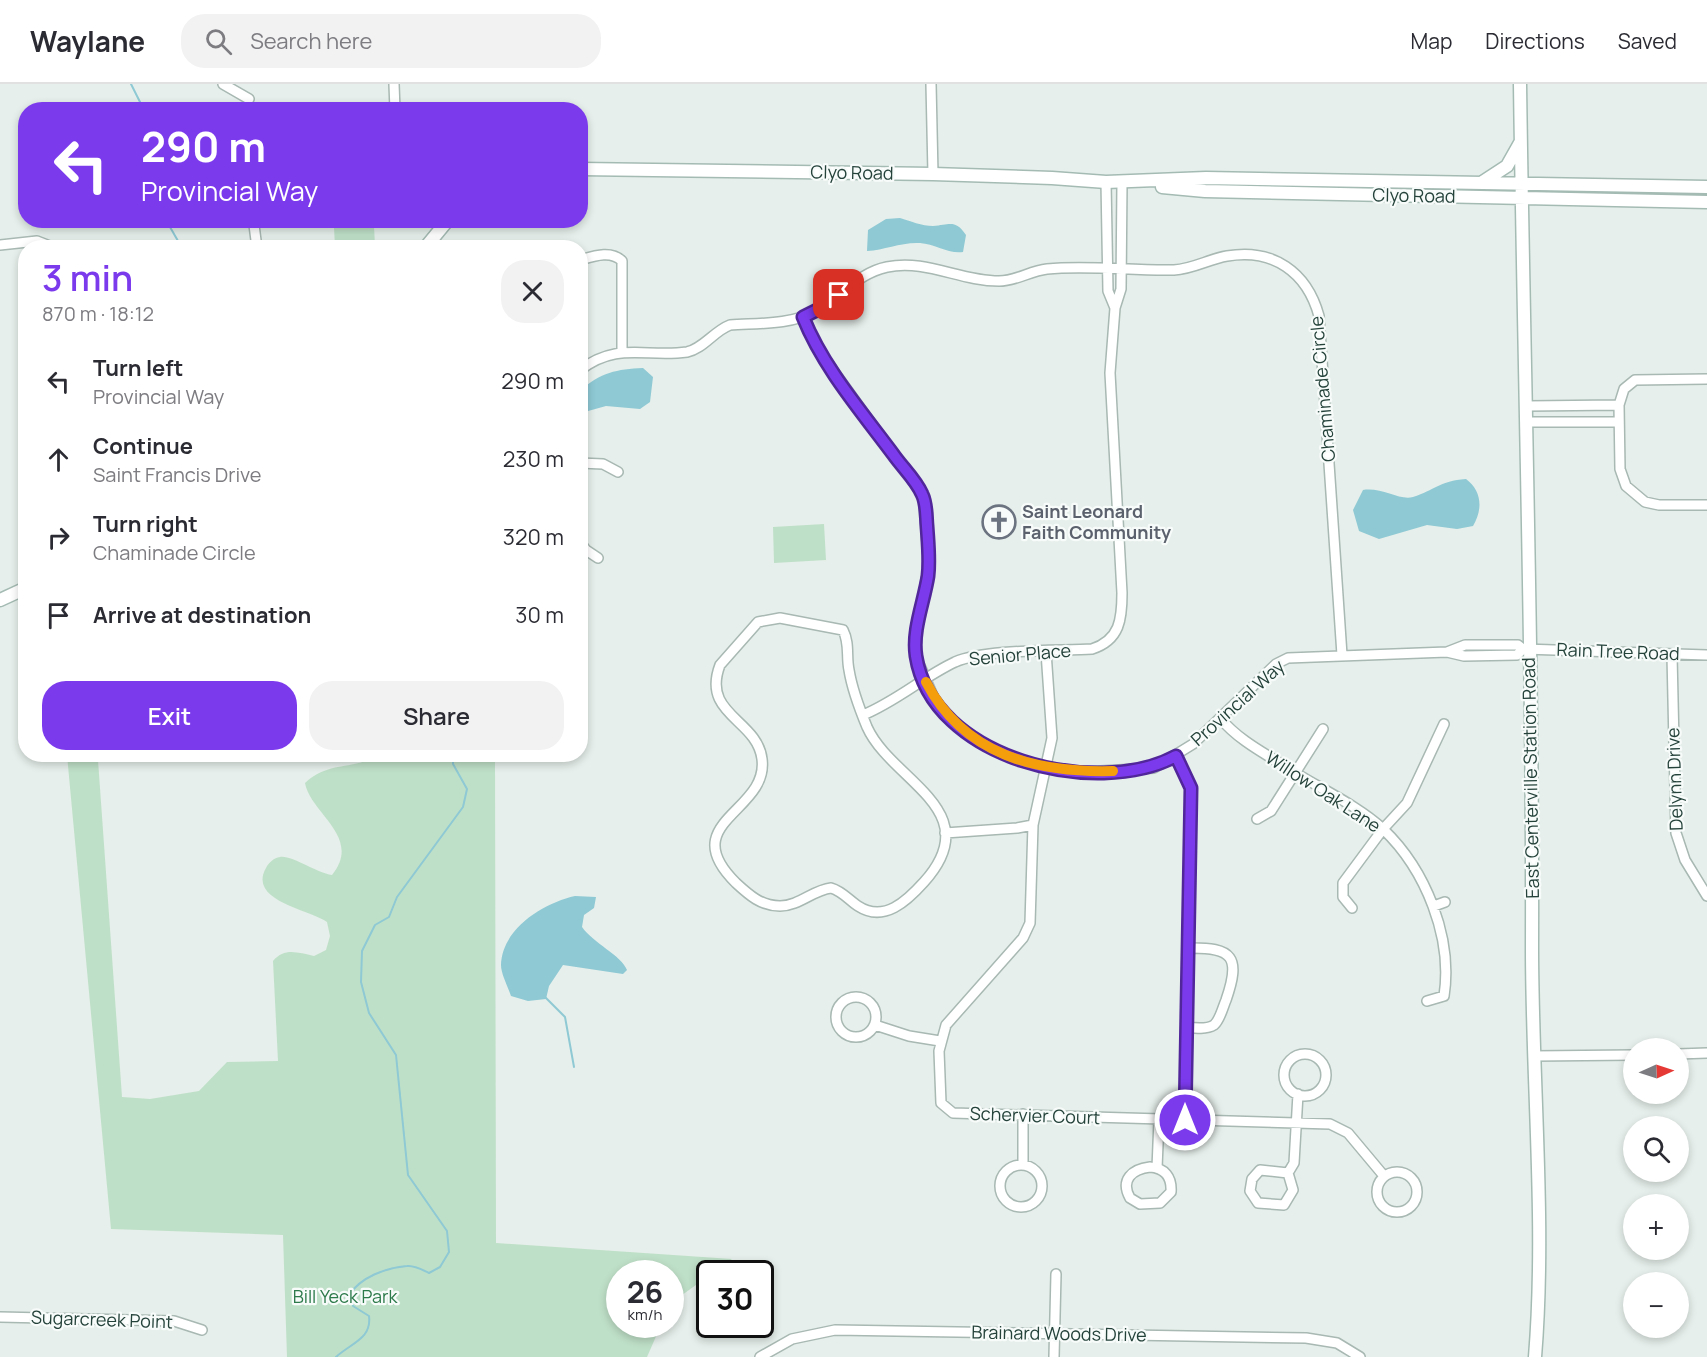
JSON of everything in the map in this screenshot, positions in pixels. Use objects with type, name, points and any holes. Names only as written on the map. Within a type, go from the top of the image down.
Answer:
[{"type":"street","points":[[223,84],[249,99]]},
{"type":"street","points":[[394,84],[395,102]]},
{"type":"street","points":[[932,84],[933,174]]},
{"type":"street","name":"East Centerville Station Road","points":[[1520,84],[1521,199],[1528,406],[1526,649],[1538,1272],[1535,1357]]},
{"type":"street","points":[[1480,184],[1507,166],[1521,139]]},
{"type":"street","name":"Clyo Road","points":[[588,168],[933,174],[1052,178],[1205,191],[1707,202]]},
{"type":"street","name":"Clyo Road","points":[[1122,183],[1206,178],[1707,187]]},
{"type":"street","points":[[1106,182],[1108,291],[1115,308]]},
{"type":"street","points":[[1115,308],[1121,289],[1122,183]]},
{"type":"street","points":[[432,240],[441,228]]},
{"type":"street","points":[[0,245],[18,243]]},
{"type":"street","name":"Chaminade Circle","points":[[588,364],[595,359],[622,352],[687,352],[699,346],[721,328],[730,325],[803,317],[827,305],[868,273],[901,264],[919,264],[998,281],[1044,270],[1185,269],[1240,254],[1259,256],[1279,262],[1294,271],[1306,283],[1314,300],[1321,328],[1342,655]]},
{"type":"street","points":[[588,258],[606,255],[615,256],[622,261],[622,352]]},
{"type":"street","name":"Senior Place","points":[[863,716],[903,695],[955,662],[977,655],[1092,649],[1103,645],[1115,634],[1122,614],[1110,373],[1115,308]]},
{"type":"street","name":"Provincial Way","points":[[803,317],[822,355],[923,495],[929,564],[915,639],[916,659],[936,703],[951,720],[982,744],[1023,762],[1044,767],[1083,772],[1154,768],[1193,744],[1276,664],[1299,656],[1447,652],[1464,656],[1517,656],[1526,649]]},
{"type":"street","points":[[1707,379],[1635,380],[1624,389],[1619,405],[1620,469],[1632,493],[1645,502],[1659,505],[1707,505]]},
{"type":"street","points":[[1528,406],[1619,405]]},
{"type":"street","points":[[1528,422],[1619,422]]},
{"type":"street","points":[[588,463],[603,464],[618,472]]},
{"type":"street","points":[[588,550],[598,558]]},
{"type":"street","points":[[0,600],[18,592]]},
{"type":"street","points":[[788,618],[843,630],[848,640],[849,669],[863,716],[873,737],[936,804],[945,833],[938,864],[903,902],[881,912],[864,910],[831,888],[794,904],[776,906],[748,895],[723,869],[716,854],[719,829],[755,788],[763,762],[755,740],[722,704],[716,691],[720,665],[758,622],[788,618]]},
{"type":"street","name":"Rain Tree Road","points":[[1526,649],[1707,655]]},
{"type":"street","name":"Schervier Court","points":[[1046,651],[1052,738],[1033,825],[1031,914],[1027,933],[952,1017],[940,1041],[939,1097],[949,1112],[1330,1124],[1343,1128],[1384,1176]]},
{"type":"street","name":"Delynn Drive","points":[[1672,655],[1675,825],[1684,860],[1707,896]]},
{"type":"street","name":"Willow Oak Lane","points":[[1220,718],[1242,740],[1383,830],[1411,865],[1434,906],[1441,935],[1444,996],[1427,1001]]},
{"type":"street","points":[[1352,908],[1343,897],[1343,883],[1383,830],[1407,803],[1444,724]]},
{"type":"street","points":[[1257,819],[1271,811],[1323,729]]},
{"type":"street","points":[[1176,756],[1191,788],[1185,1120]]},
{"type":"street","points":[[945,833],[1033,825]]},
{"type":"street","points":[[1434,906],[1445,902]]},
{"type":"street","points":[[1186,1027],[1207,1027],[1217,1021],[1235,970],[1232,961],[1221,951],[1188,948]]},
{"type":"street","points":[[855,995],[866,999],[874,1007],[875,1024],[867,1034],[856,1038],[844,1034],[835,1020],[844,999],[855,995]]},
{"type":"street","points":[[875,1024],[909,1036],[940,1041]]},
{"type":"street","points":[[1689,1054],[1707,1053]]},
{"type":"street","points":[[1297,1055],[1321,1060],[1327,1071],[1324,1084],[1315,1092],[1298,1094],[1285,1083],[1285,1065],[1297,1055]]},
{"type":"street","points":[[1534,1056],[1623,1055]]},
{"type":"street","points":[[1288,1173],[1268,1170],[1255,1174],[1250,1185],[1252,1197],[1258,1203],[1284,1205],[1293,1190],[1288,1173],[1294,1163],[1298,1094]]},
{"type":"street","points":[[1023,1114],[1023,1164]]},
{"type":"street","points":[[1157,1168],[1159,1120]]},
{"type":"street","points":[[1023,1164],[1038,1173],[1042,1191],[1031,1205],[1009,1204],[1000,1191],[1000,1179],[1007,1170],[1023,1164]]},
{"type":"street","points":[[1157,1168],[1170,1179],[1169,1196],[1155,1204],[1133,1201],[1126,1186],[1130,1175],[1139,1169],[1157,1168]]},
{"type":"street","points":[[1395,1171],[1412,1177],[1418,1188],[1413,1205],[1402,1212],[1395,1212],[1383,1206],[1379,1201],[1377,1187],[1384,1176],[1395,1171]]},
{"type":"street","points":[[1054,1357],[1056,1274]]},
{"type":"street","name":"Sugarcreek Point","points":[[0,1317],[174,1321],[202,1330]]},
{"type":"street","name":"Brainard Woods Drive","points":[[760,1357],[792,1339],[822,1331],[1316,1339],[1337,1343],[1360,1357]]},
{"type":"green space","points":[[334,228],[374,228],[375,240],[335,240]]},
{"type":"green space","points":[[824,524],[826,560],[774,563],[773,527]]},
{"type":"green space","name":"Bill Yeck Park","points":[[68,762],[98,762],[122,1097],[150,1099],[199,1091],[227,1062],[278,1061],[273,961],[287,952],[314,956],[326,950],[330,936],[327,922],[283,903],[265,889],[263,879],[266,868],[274,859],[285,857],[332,875],[340,861],[342,849],[332,826],[309,794],[305,783],[323,771],[362,762],[495,762],[496,1243],[732,1259],[696,1260],[696,1285],[684,1294],[684,1260],[606,1260],[606,1338],[655,1338],[647,1357],[287,1357],[283,1235],[111,1229]]},
{"type":"water","points":[[900,218],[929,226],[948,224],[959,227],[966,235],[963,252],[952,252],[920,243],[867,251],[868,230],[886,219]]},
{"type":"water","points":[[643,368],[653,377],[650,402],[640,409],[606,406],[588,411],[588,384],[609,373]]},
{"type":"water","points":[[1466,479],[1475,489],[1479,501],[1478,513],[1473,526],[1457,529],[1427,525],[1379,539],[1359,531],[1353,510],[1363,490],[1377,490],[1408,498],[1449,482]]},
{"type":"water","points":[[575,896],[596,897],[594,908],[584,915],[582,927],[619,959],[627,970],[623,974],[563,965],[549,986],[546,999],[528,1001],[511,996],[501,965],[503,952],[509,940],[527,919],[538,911]]},
{"type":"waterway","points":[[131,84],[140,102]]},
{"type":"waterway","points":[[171,228],[177,240]]},
{"type":"waterway","points":[[336,1357],[359,1340],[369,1324],[369,1316],[353,1306],[349,1295],[360,1283],[374,1274],[399,1267],[413,1266],[429,1273],[440,1267],[449,1252],[447,1231],[408,1175],[396,1055],[369,1013],[361,982],[362,951],[375,925],[389,917],[397,897],[463,807],[467,789],[453,762]]},
{"type":"waterway","points":[[545,997],[565,1017],[574,1067]]},
{"type":"slow traffic","points":[[926,682],[936,703],[951,720],[982,744],[1002,754],[1023,762],[1057,770],[1113,771]]},
{"type":"place","name":"Saint Leonard Faith Community","points":[[999,522]]},
{"type":"route","points":[[839,295],[827,305],[803,317],[822,355],[923,495],[929,564],[915,639],[916,659],[936,703],[951,720],[982,744],[1023,762],[1057,770],[1132,771],[1154,768],[1176,756],[1187,776],[1191,788],[1185,1120]]}]
